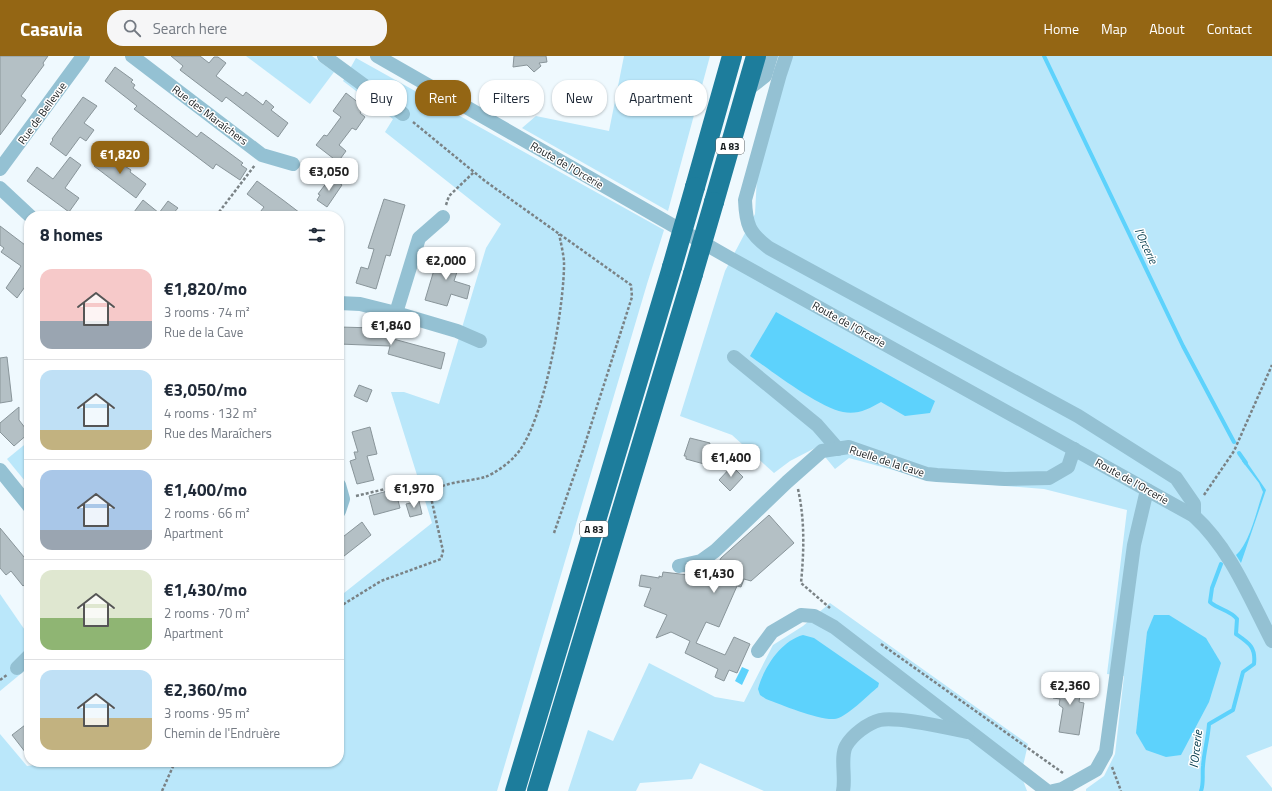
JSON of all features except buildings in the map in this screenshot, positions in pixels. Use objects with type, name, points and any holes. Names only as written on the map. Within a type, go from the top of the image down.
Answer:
[{"type":"highway","name":"A 83","points":[[515,791],[672,267],[732,56]]},
{"type":"highway","name":"A 83","points":[[537,791],[693,274],[756,56]]},
{"type":"street","name":"Rue de Bellevue","points":[[0,169],[84,56]]},
{"type":"street","name":"Rue des Maraîchers","points":[[132,56],[262,155],[293,164]]},
{"type":"street","points":[[324,56],[357,80]]},
{"type":"street","name":"Route de l'Orcerie","points":[[376,56],[728,257],[1147,490],[1194,510],[1228,556],[1272,641]]},
{"type":"street","points":[[747,90],[765,76],[771,56]]},
{"type":"street","points":[[786,56],[746,200],[746,217],[754,237],[769,248],[1078,416],[1176,478],[1194,510]]},
{"type":"street","points":[[0,188],[25,211]]},
{"type":"street","points":[[396,313],[419,238],[442,217]]},
{"type":"street","points":[[344,303],[360,304],[396,313],[457,331],[480,341]]},
{"type":"street","points":[[734,357],[817,425],[838,449]]},
{"type":"street","name":"Ruelle de la Cave","points":[[679,566],[701,561],[715,551],[822,451],[849,447],[927,474],[1005,479],[1049,478],[1068,467],[1074,449]]},
{"type":"street","points":[[0,470],[24,500]]},
{"type":"street","points":[[1053,791],[1062,789],[1096,770],[1106,752],[1134,545],[1147,490]]},
{"type":"street","points":[[758,651],[772,632],[801,615],[814,616],[834,627],[1047,791]]},
{"type":"street","points":[[18,668],[24,661]]},
{"type":"street","points":[[843,791],[846,781],[844,764],[846,746],[863,728],[880,720],[909,721],[972,733]]},
{"type":"path","points":[[405,116],[474,172],[631,285],[632,297],[583,450],[554,533]]},
{"type":"path","points":[[220,211],[262,155]]},
{"type":"path","points":[[442,217],[449,196],[474,172]]},
{"type":"path","points":[[430,493],[442,487],[487,476],[516,456],[531,430],[547,379],[561,306],[564,260],[559,233]]},
{"type":"path","points":[[1194,510],[1207,493],[1234,451],[1272,365]]},
{"type":"path","points":[[795,475],[802,510],[805,547],[801,583],[817,599],[836,613]]},
{"type":"path","points":[[344,497],[427,479],[443,551],[441,559],[381,581],[344,604]]},
{"type":"path","points":[[875,640],[1075,782]]},
{"type":"path","points":[[1106,752],[1121,791]]},
{"type":"path","points":[[162,791],[173,767]]},
{"type":"shaded area","points":[[246,56],[312,56],[334,72],[310,104]]},
{"type":"shaded area","points":[[624,56],[710,56],[703,80],[619,80]]},
{"type":"shaded area","points":[[791,56],[1272,56],[1272,746],[1246,756],[1272,788],[1272,791],[1086,791],[1086,789],[1104,776],[1115,754],[1124,676],[1107,674],[1127,510],[1044,489],[930,480],[849,458],[835,469],[817,447],[790,461],[774,473],[732,435],[680,416],[725,271],[755,214],[757,176]]},
{"type":"shaded area","points":[[356,58],[395,80],[356,80],[356,91],[343,81]]},
{"type":"shaded area","points":[[407,86],[415,91],[415,116],[460,116],[664,230],[497,791],[0,791],[0,734],[24,762],[24,767],[344,767],[344,593],[432,523],[391,392],[404,392],[439,404],[486,248],[501,224],[385,132],[393,119],[389,116],[407,116]]},
{"type":"shaded area","points":[[615,101],[615,116],[694,116],[668,211],[522,128],[536,116],[609,131]]},
{"type":"shaded area","points":[[24,445],[24,480],[7,459]]},
{"type":"shaded area","points":[[0,594],[24,629],[24,671],[0,691]]},
{"type":"shaded area","points":[[830,603],[1028,744],[1021,775],[1027,791],[764,791],[700,763],[692,779],[640,783],[636,791],[568,791],[588,730],[613,741],[649,663],[715,697],[744,702],[773,645],[803,626]]},
{"type":"water","points":[[776,312],[935,401],[930,413],[905,416],[881,402],[858,412],[848,413],[833,409],[796,388],[750,356]]},
{"type":"water","points":[[1244,458],[1266,490],[1241,563],[1236,555],[1241,550],[1249,534],[1263,492],[1259,483],[1242,461]]},
{"type":"water","points":[[1154,615],[1169,615],[1206,638],[1221,663],[1209,702],[1181,755],[1166,757],[1146,750],[1136,733],[1147,632]]},
{"type":"water","points":[[803,635],[814,638],[879,683],[878,687],[850,711],[839,718],[834,719],[827,719],[800,712],[766,699],[760,695],[758,689],[764,672],[774,656],[788,643]]},
{"type":"water","points":[[742,667],[749,670],[742,685],[735,681]]},
{"type":"waterway","name":"l'Orcerie","points":[[1044,56],[1183,346],[1234,442]]},
{"type":"waterway","name":"l'Orcerie","points":[[1239,453],[1246,463]]},
{"type":"waterway","name":"l'Orcerie","points":[[1201,791],[1209,724],[1233,710],[1243,672],[1254,664],[1253,649],[1245,640],[1236,634],[1237,619],[1210,602],[1212,588],[1221,564]]}]
